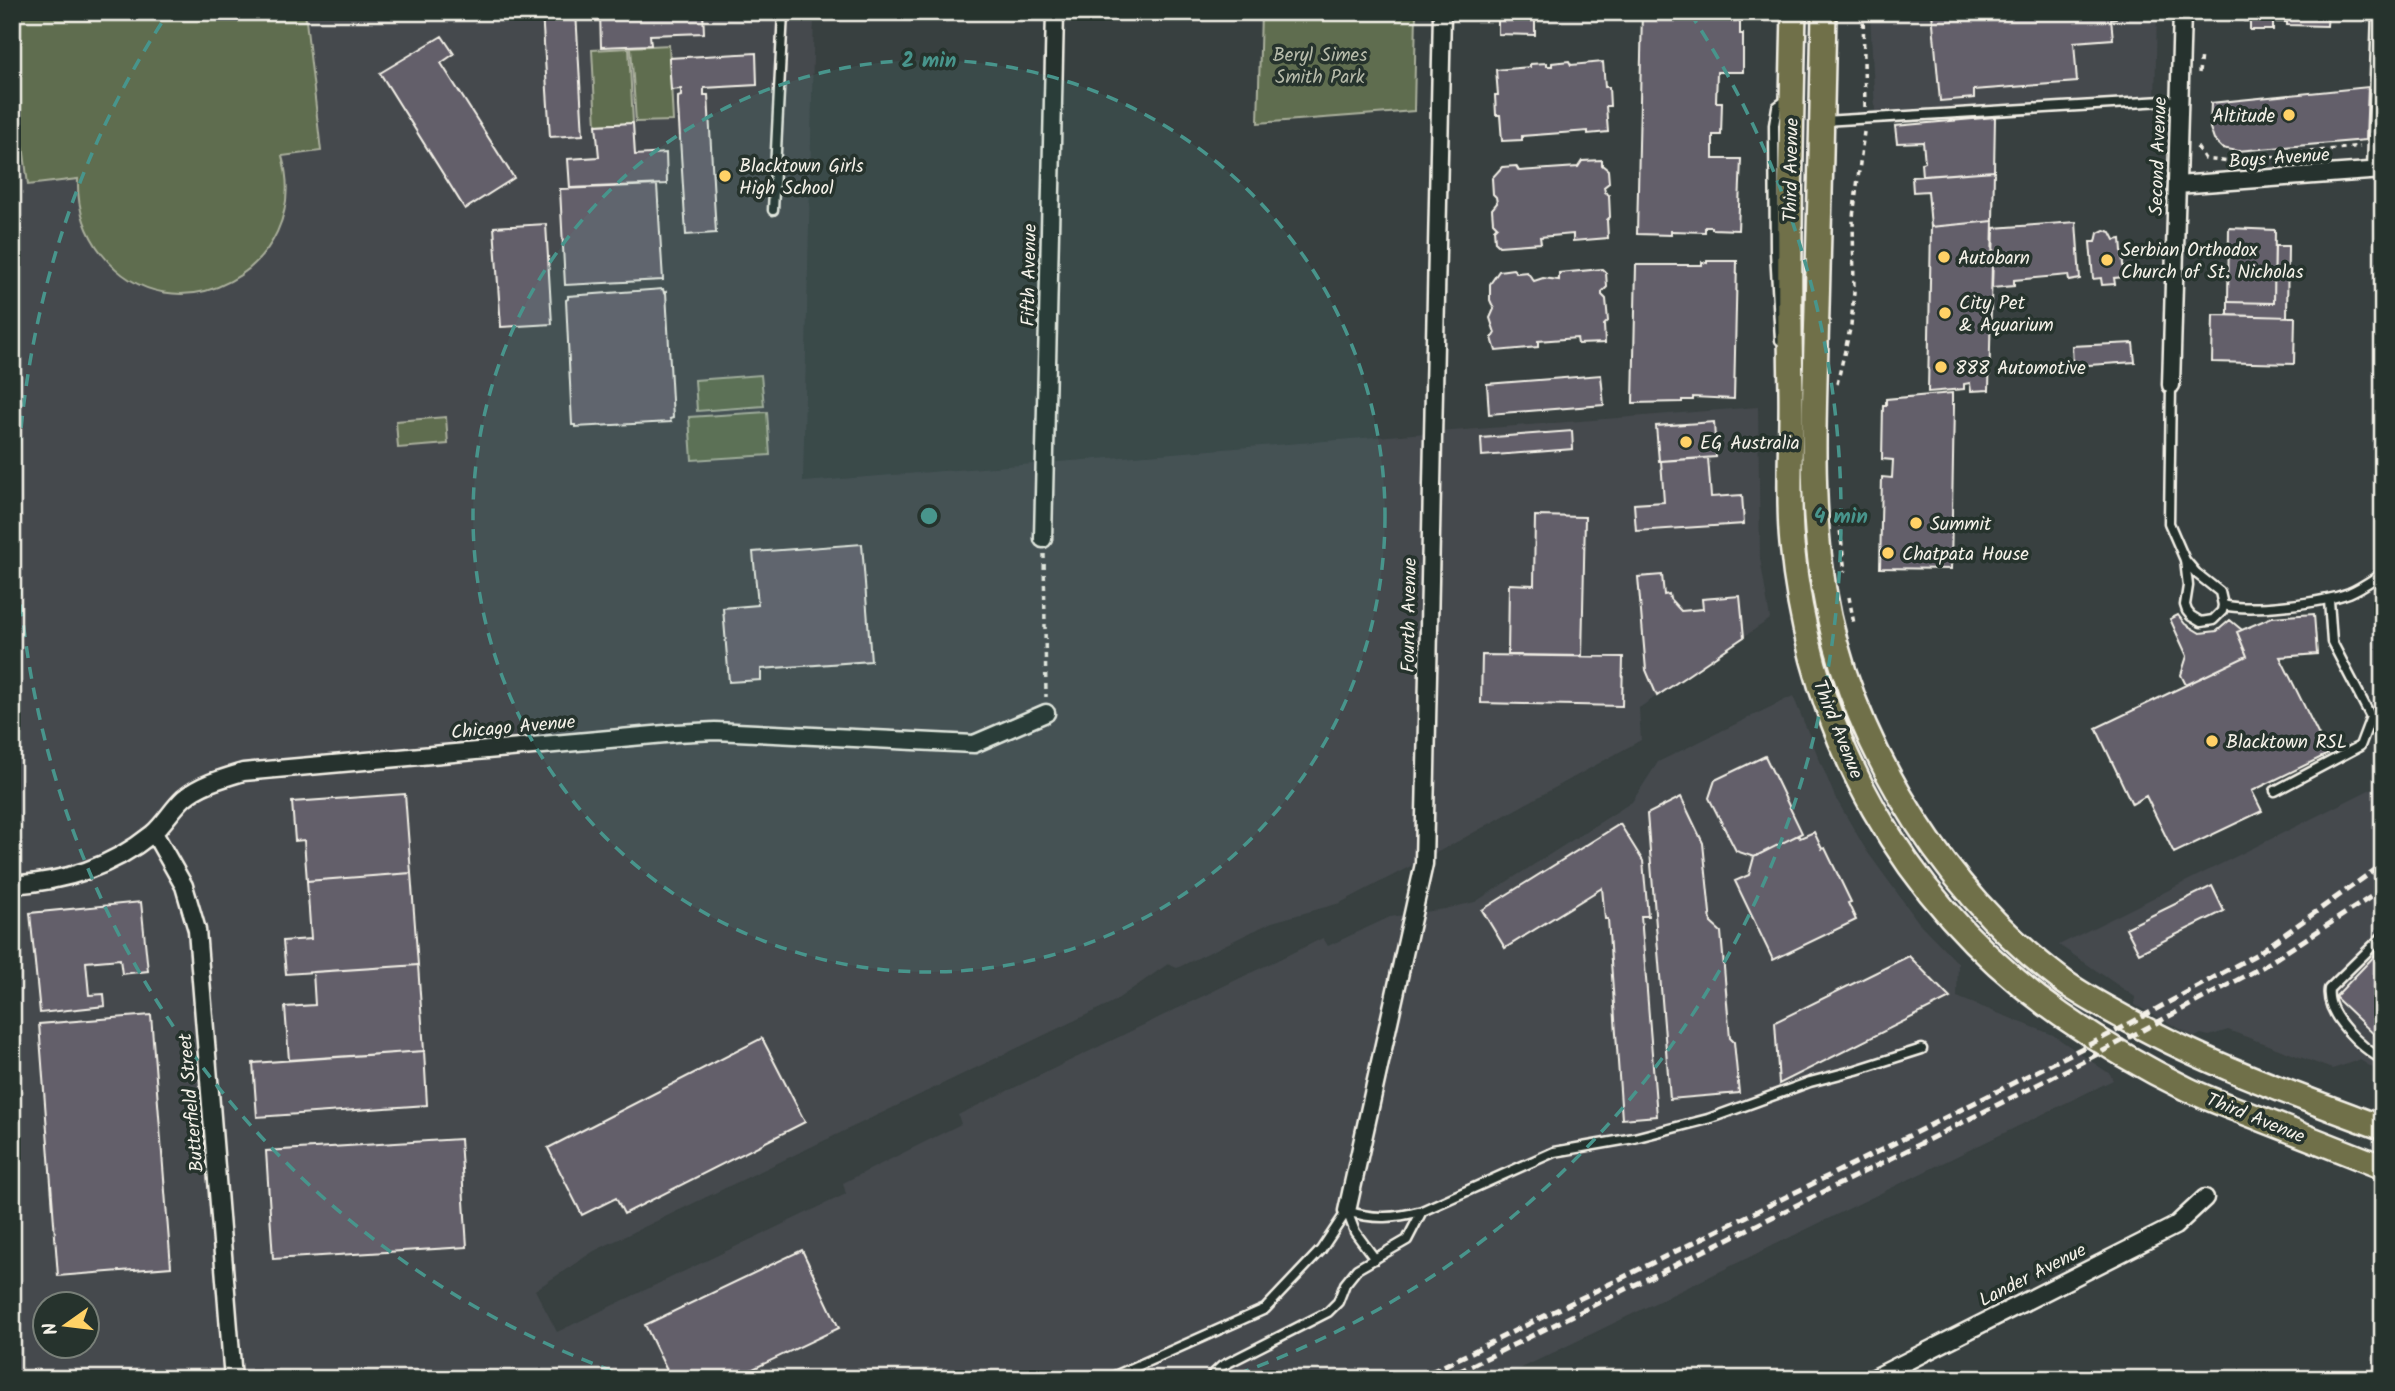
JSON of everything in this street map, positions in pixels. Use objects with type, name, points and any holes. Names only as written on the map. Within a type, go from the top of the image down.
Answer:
[{"type":"main road","name":"Third Avenue","points":[[1794,12],[1789,256],[1790,524],[1796,580],[1809,647],[1829,713],[1872,808],[1906,861],[1976,946],[2063,1016],[2189,1090],[2383,1167]]},
{"type":"main road","name":"Third Avenue","points":[[1825,12],[1814,443],[1815,504],[1820,565],[1835,639],[1847,678],[1886,771],[1905,805],[1959,881],[1991,918],[2065,983],[2175,1046],[2383,1128]]},
{"type":"street","name":"Fifth Avenue","points":[[1044,539],[1055,12]]},
{"type":"street","name":"Fourth Avenue","points":[[1347,1211],[1424,864],[1442,12]]},
{"type":"street","name":"Second Avenue","points":[[2171,386],[2182,12]]},
{"type":"street","name":"Boys Avenue","points":[[2177,185],[2378,171]]},
{"type":"street","name":"Chicago Avenue","points":[[12,885],[58,880],[121,857],[154,833],[184,798],[202,787],[243,772],[715,731],[974,744],[1046,713]]},
{"type":"street","name":"Butterfield Street","points":[[154,833],[184,886],[197,930],[233,1379]]},
{"type":"street","name":"Lander Avenue","points":[[1872,1379],[2175,1226],[2205,1198]]},
{"type":"lane","points":[[773,210],[783,12]]},
{"type":"lane","points":[[2377,12],[2373,145],[2378,171]]},
{"type":"lane","points":[[1822,121],[2180,100]]},
{"type":"lane","points":[[2171,386],[2169,523],[2185,560],[2188,586],[2185,605],[2191,616],[2202,622],[2213,620],[2222,611],[2220,592],[2196,573],[2185,560]]},
{"type":"lane","points":[[2223,605],[2240,608],[2329,600],[2353,591],[2383,573]]},
{"type":"lane","points":[[2275,791],[2360,746],[2371,717],[2332,642],[2329,600]]},
{"type":"lane","points":[[2383,936],[2328,993],[2330,1004],[2344,1027],[2383,1060]]},
{"type":"lane","points":[[1347,1211],[1366,1217],[1401,1217],[1422,1211],[1554,1152],[1634,1138],[1708,1119],[1810,1082],[1922,1049]]},
{"type":"lane","points":[[1347,1211],[1355,1232],[1375,1259]]},
{"type":"lane","points":[[1108,1379],[1265,1309],[1321,1250],[1347,1211]]},
{"type":"lane","points":[[1208,1379],[1223,1366],[1328,1312],[1338,1302],[1357,1269],[1407,1240],[1422,1211]]},
{"type":"path","points":[[1836,389],[1851,325],[1854,292],[1853,217],[1865,119],[1863,12]]},
{"type":"path","points":[[2199,78],[2201,54]]},
{"type":"path","points":[[2194,138],[2198,151],[2205,159],[2230,162],[2373,145]]},
{"type":"path","points":[[1839,519],[1845,576]]},
{"type":"path","points":[[1044,539],[1046,713]]},
{"type":"path","points":[[1848,589],[1855,627]]},
{"type":"shaded area","points":[[12,12],[814,12],[803,482],[1758,407],[1760,558],[1770,619],[1639,708],[1641,740],[1340,903],[1272,922],[1177,968],[1168,964],[1113,1002],[594,1251],[535,1290],[557,1332],[846,1194],[843,1183],[961,1124],[958,1115],[1323,938],[1328,946],[1390,917],[1475,902],[1632,802],[1658,762],[1793,696],[1835,797],[1866,850],[1919,923],[1958,963],[1957,997],[2053,1035],[2110,1074],[2113,1080],[1499,1379],[12,1379]]},
{"type":"shaded area","points":[[1870,12],[2157,12],[2155,102],[1875,111]]},
{"type":"shaded area","points":[[2383,783],[2383,1074],[2360,1060],[2332,1069],[2228,1030],[2195,1037],[2135,1005],[2135,997],[2059,945]]},
{"type":"green space","points":[[12,12],[305,12],[321,151],[282,156],[286,196],[277,232],[258,260],[230,281],[198,292],[164,293],[131,280],[102,254],[83,219],[78,179],[28,185],[12,55]]},
{"type":"green space","name":"Beryl Simes Smith Park","points":[[1261,12],[1416,12],[1414,111],[1258,123]]},
{"type":"green space","points":[[669,45],[673,121],[636,122],[631,47]]},
{"type":"green space","points":[[629,48],[633,123],[596,125],[592,50]]},
{"type":"green space","points":[[761,375],[764,406],[697,411],[695,380]]},
{"type":"green space","points":[[767,412],[770,455],[692,460],[689,417]]},
{"type":"green space","points":[[446,417],[448,444],[398,448],[396,421]]},
{"type":"building","points":[[542,12],[576,12],[583,135],[550,137]]},
{"type":"building","points":[[600,12],[703,12],[704,33],[650,35],[651,45],[601,47]]},
{"type":"building","points":[[1498,12],[1535,12],[1535,35],[1498,34]]},
{"type":"building","points":[[1642,12],[1740,12],[1743,72],[1717,72],[1716,102],[1722,102],[1721,135],[1713,135],[1713,159],[1741,159],[1738,230],[1705,227],[1705,232],[1637,234]]},
{"type":"building","points":[[1932,12],[2115,12],[2116,18],[2111,19],[2113,39],[2074,42],[2077,82],[1974,90],[1974,98],[1940,101]]},
{"type":"building","points":[[2244,12],[2273,12],[2273,30],[2250,30],[2250,21],[2244,21]]},
{"type":"building","points":[[2277,12],[2328,12],[2327,26],[2287,25],[2287,22],[2277,22]]},
{"type":"building","points":[[442,36],[454,54],[441,63],[514,178],[465,209],[380,73]]},
{"type":"building","points":[[756,53],[757,85],[704,88],[704,95],[708,95],[716,233],[686,235],[678,106],[681,89],[671,90],[669,58]]},
{"type":"building","points":[[1569,61],[1571,65],[1603,62],[1605,87],[1609,87],[1610,106],[1606,106],[1608,132],[1522,136],[1522,140],[1502,141],[1500,115],[1496,115],[1496,70],[1530,67],[1530,64],[1547,63],[1547,66],[1552,66],[1552,63]]},
{"type":"building","name":"Altitude","points":[[2368,87],[2366,140],[2237,151],[2222,148],[2214,140],[2210,128],[2211,103]]},
{"type":"building","points":[[1995,117],[1994,171],[1922,176],[1921,163],[1925,162],[1923,142],[1897,143],[1895,126]]},
{"type":"building","points":[[633,123],[635,155],[666,153],[667,184],[570,188],[568,159],[599,157],[596,125]]},
{"type":"building","points":[[1602,160],[1602,165],[1608,170],[1609,183],[1604,187],[1609,195],[1608,238],[1573,241],[1573,234],[1540,237],[1541,243],[1499,246],[1495,242],[1494,229],[1497,226],[1493,222],[1492,209],[1497,203],[1493,194],[1492,178],[1502,167],[1516,166],[1519,171],[1578,167],[1582,161]]},
{"type":"building","points":[[1994,171],[1993,221],[1931,227],[1928,191],[1913,192],[1912,177]]},
{"type":"building","points":[[657,185],[663,280],[565,285],[560,189]]},
{"type":"building","points":[[1993,221],[1989,390],[1971,391],[1970,383],[1964,384],[1964,389],[1928,392],[1931,227]]},
{"type":"building","points":[[2076,222],[2080,279],[2069,281],[2068,275],[2014,280],[2014,286],[1992,288],[1994,228]]},
{"type":"building","points":[[546,224],[552,324],[501,327],[494,227]]},
{"type":"building","points":[[2229,228],[2275,230],[2274,303],[2228,302]]},
{"type":"building","name":"Serbian Orthodox Church of St. Nicholas","points":[[2104,230],[2111,232],[2115,240],[2121,239],[2124,277],[2114,278],[2115,284],[2102,285],[2101,278],[2093,279],[2090,242],[2096,242],[2098,233]]},
{"type":"building","points":[[2275,246],[2288,246],[2287,317],[2228,315],[2228,302],[2274,303]]},
{"type":"building","points":[[1737,261],[1734,399],[1693,397],[1693,400],[1682,402],[1633,403],[1636,265],[1702,265],[1702,262]]},
{"type":"building","points":[[1513,269],[1517,273],[1527,272],[1534,281],[1543,278],[1559,280],[1559,273],[1602,269],[1606,273],[1607,287],[1602,292],[1606,299],[1608,321],[1604,325],[1605,343],[1578,344],[1577,338],[1538,341],[1538,347],[1496,351],[1492,338],[1495,333],[1490,318],[1494,309],[1490,300],[1490,284],[1499,271]]},
{"type":"building","points":[[663,289],[664,293],[666,292],[673,418],[670,419],[671,422],[575,427],[572,425],[566,300],[568,296]]},
{"type":"building","points":[[2213,315],[2295,317],[2294,364],[2212,362]]},
{"type":"building","points":[[2133,343],[2135,362],[2073,366],[2072,346]]},
{"type":"building","points":[[1601,375],[1604,405],[1489,414],[1487,384]]},
{"type":"building","name":"Summit","points":[[1952,393],[1951,569],[1880,568],[1882,477],[1892,478],[1893,460],[1882,459],[1883,405],[1886,405],[1886,399]]},
{"type":"building","name":"EG Australia","points":[[1714,422],[1716,457],[1659,461],[1656,426]]},
{"type":"building","points":[[1572,431],[1573,449],[1482,456],[1481,438]]},
{"type":"building","points":[[1708,458],[1711,497],[1742,495],[1744,524],[1636,531],[1634,504],[1664,502],[1661,461]]},
{"type":"building","points":[[1535,516],[1585,517],[1582,656],[1508,655],[1509,584],[1534,585]]},
{"type":"building","points":[[862,544],[871,661],[761,669],[761,680],[729,682],[723,608],[758,605],[753,552]]},
{"type":"building","points":[[1662,575],[1664,595],[1669,594],[1681,611],[1703,609],[1702,599],[1740,596],[1744,637],[1657,696],[1646,670],[1638,577]]},
{"type":"building","name":"Blacktown RSL","points":[[2314,614],[2317,654],[2280,657],[2328,754],[2252,791],[2262,811],[2174,853],[2146,796],[2132,804],[2096,728],[2247,656],[2237,632],[2272,617]]},
{"type":"building","points":[[2178,615],[2185,624],[2200,633],[2217,631],[2230,620],[2242,630],[2237,632],[2247,656],[2186,685],[2181,675],[2187,656],[2170,619]]},
{"type":"building","points":[[1482,655],[1623,657],[1622,706],[1481,703]]},
{"type":"building","points":[[1765,756],[1802,833],[1754,857],[1736,851],[1709,798],[1715,780]]},
{"type":"building","points":[[405,794],[411,873],[307,881],[304,840],[295,841],[292,802]]},
{"type":"building","points":[[1681,797],[1703,843],[1711,923],[1721,932],[1730,1038],[1734,1042],[1739,1093],[1670,1099],[1647,814]]},
{"type":"building","points":[[1620,824],[1643,861],[1648,916],[1641,916],[1657,1116],[1622,1119],[1608,919],[1605,919],[1602,888],[1505,948],[1482,910]]},
{"type":"building","points":[[1814,832],[1822,849],[1825,848],[1851,902],[1848,903],[1856,920],[1773,960],[1735,881],[1749,875],[1754,857],[1798,835],[1800,838]]},
{"type":"building","points":[[411,873],[418,965],[286,974],[283,941],[311,939],[307,881]]},
{"type":"building","points":[[2212,886],[2224,911],[2139,953],[2126,928]]},
{"type":"building","points":[[141,902],[148,971],[122,974],[120,959],[86,962],[89,995],[104,994],[105,1006],[40,1013],[30,913]]},
{"type":"building","points":[[2383,947],[2383,1043],[2335,997]]},
{"type":"building","points":[[1909,956],[1950,998],[1779,1084],[1775,1022]]},
{"type":"building","points":[[418,965],[424,1051],[289,1060],[285,1007],[315,1005],[313,972]]},
{"type":"building","points":[[151,1015],[171,1267],[58,1276],[39,1024]]},
{"type":"building","points":[[762,1038],[805,1122],[624,1214],[616,1198],[582,1215],[548,1148]]},
{"type":"building","points":[[424,1051],[427,1105],[257,1117],[253,1063]]},
{"type":"building","points":[[460,1139],[467,1247],[273,1259],[266,1151]]},
{"type":"building","points":[[802,1250],[839,1328],[732,1379],[671,1379],[645,1325]]},
{"type":"railway","points":[[1417,1379],[2116,1031],[2257,954],[2383,864]]},
{"type":"railway","points":[[1444,1379],[2088,1059],[2264,966],[2383,889]]},
{"type":"place","name":"Altitude","points":[[2289,115]]},
{"type":"place","name":"Blacktown Girls High School","points":[[725,176]]},
{"type":"place","name":"Autobarn","points":[[1944,257]]},
{"type":"place","name":"Serbian Orthodox Church of St. Nicholas","points":[[2107,260]]},
{"type":"place","name":"City Pet & Aquarium","points":[[1945,313]]},
{"type":"place","name":"888 Automotive","points":[[1941,367]]},
{"type":"place","name":"EG Australia","points":[[1686,442]]},
{"type":"place","name":"Summit","points":[[1916,523]]},
{"type":"place","name":"Chatpata House","points":[[1888,553]]},
{"type":"place","name":"Blacktown RSL","points":[[2212,741]]}]
